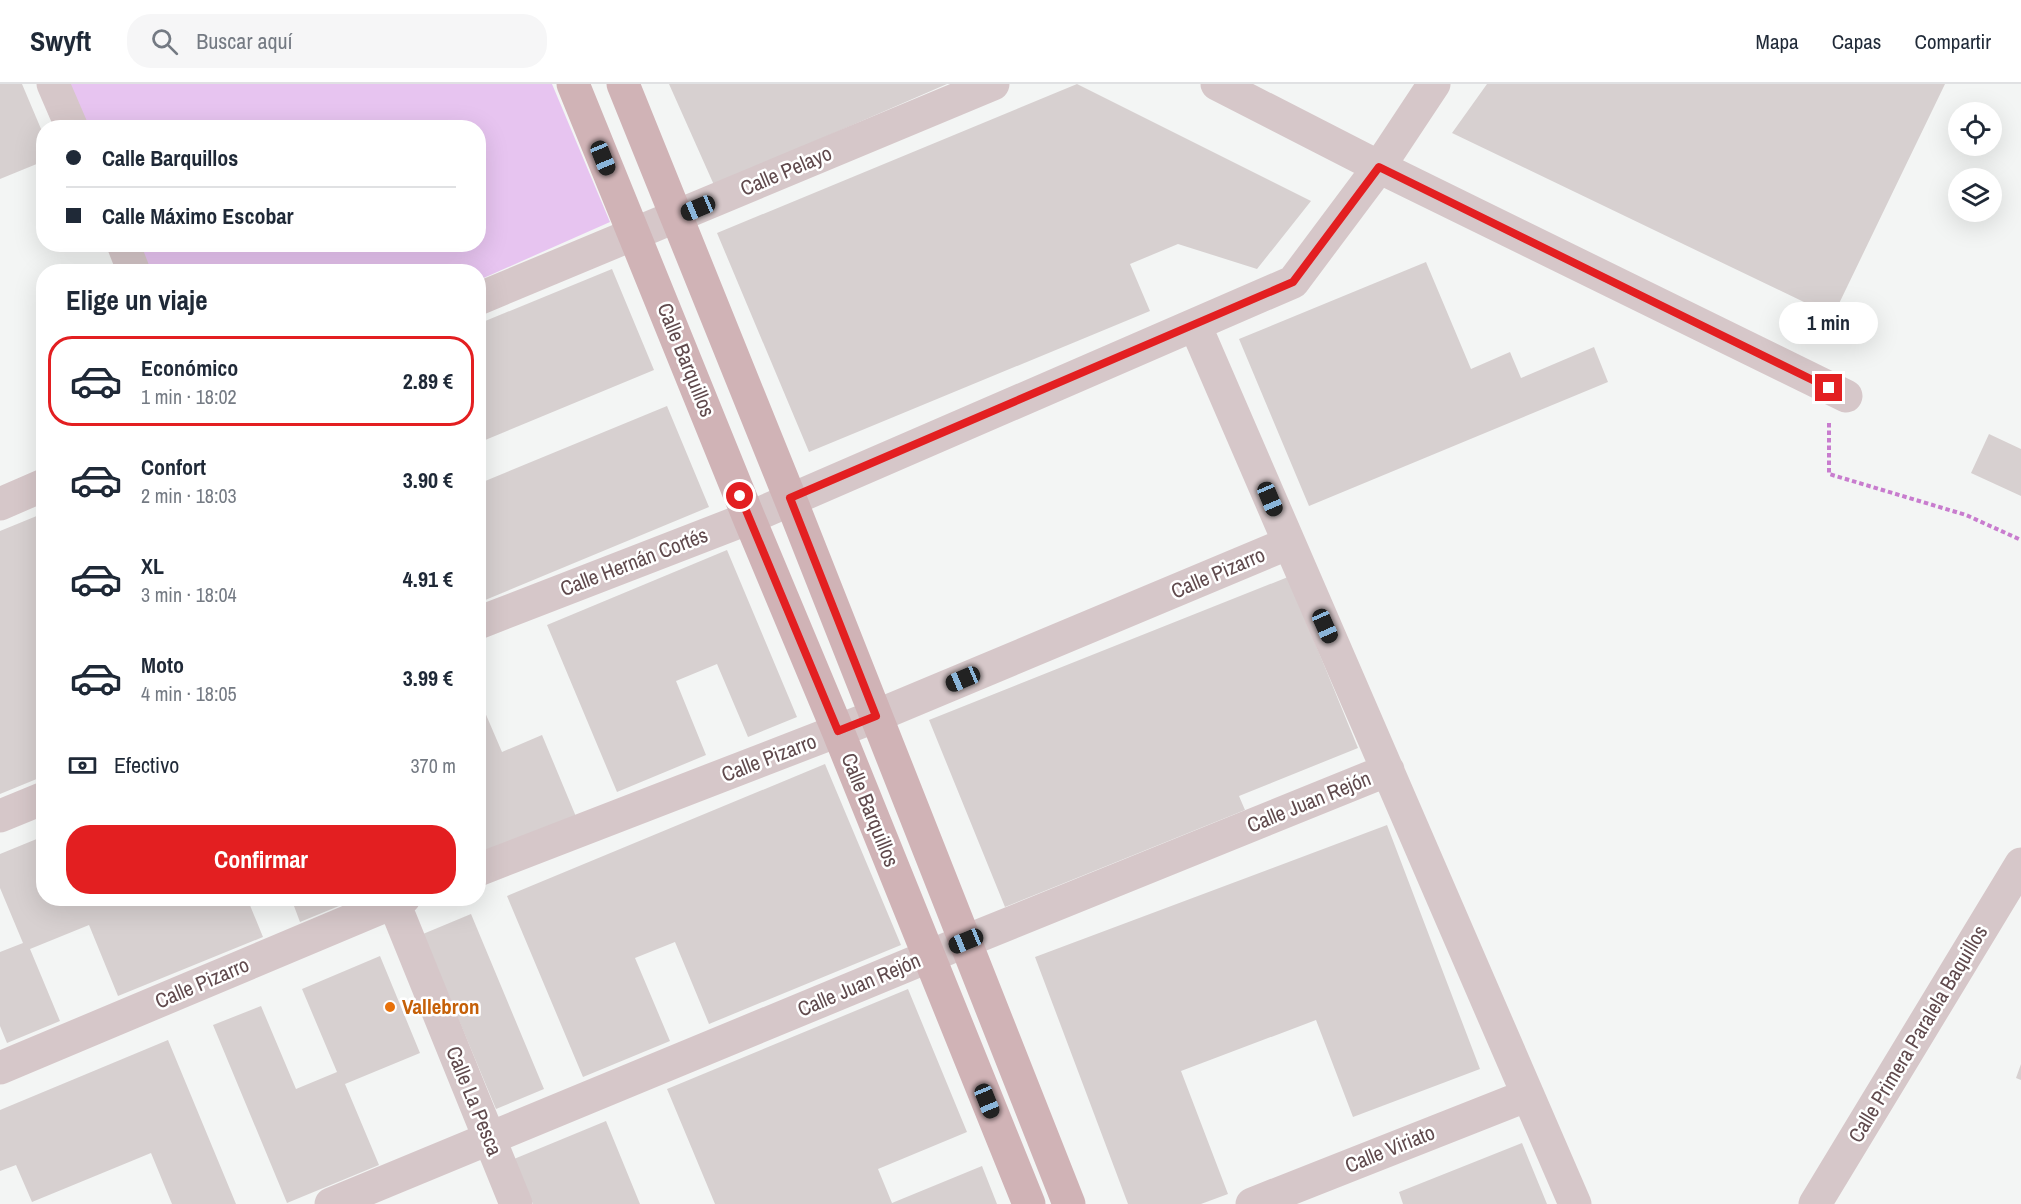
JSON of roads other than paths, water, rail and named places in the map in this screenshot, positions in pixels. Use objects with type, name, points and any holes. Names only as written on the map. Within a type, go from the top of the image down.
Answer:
[{"type":"main road","name":"Calle Barquillos","points":[[573,84],[1029,1204]]},
{"type":"main road","name":"Calle Barquillos","points":[[623,84],[790,498],[1069,1204]]},
{"type":"street","points":[[53,84],[69,120]]},
{"type":"street","name":"Calle Pelayo","points":[[486,296],[993,84]]},
{"type":"street","points":[[1217,84],[1379,167],[1837,392]]},
{"type":"street","name":"Calle Hernán Cortés","points":[[486,620],[749,518],[790,498],[1293,282],[1379,167],[1434,84]]},
{"type":"street","points":[[1195,325],[1575,1204]]},
{"type":"street","points":[[0,504],[36,488]]},
{"type":"street","name":"Calle Pizarro","points":[[486,867],[876,716],[1289,543]]},
{"type":"street","name":"Calle Juan Rejón","points":[[331,1204],[928,956],[1388,770]]},
{"type":"street","points":[[0,816],[36,801]]},
{"type":"street","name":"Calle Primera Paralela Baquillos","points":[[1815,1204],[2021,864]]},
{"type":"street","name":"Calle Pizarro","points":[[0,1068],[382,906]]},
{"type":"street","name":"Calle La Pesca","points":[[398,906],[516,1204]]},
{"type":"street","name":"Calle Viriato","points":[[1252,1204],[1527,1095]]},
{"type":"place","name":"Vallebron","points":[[390,1007]]}]
